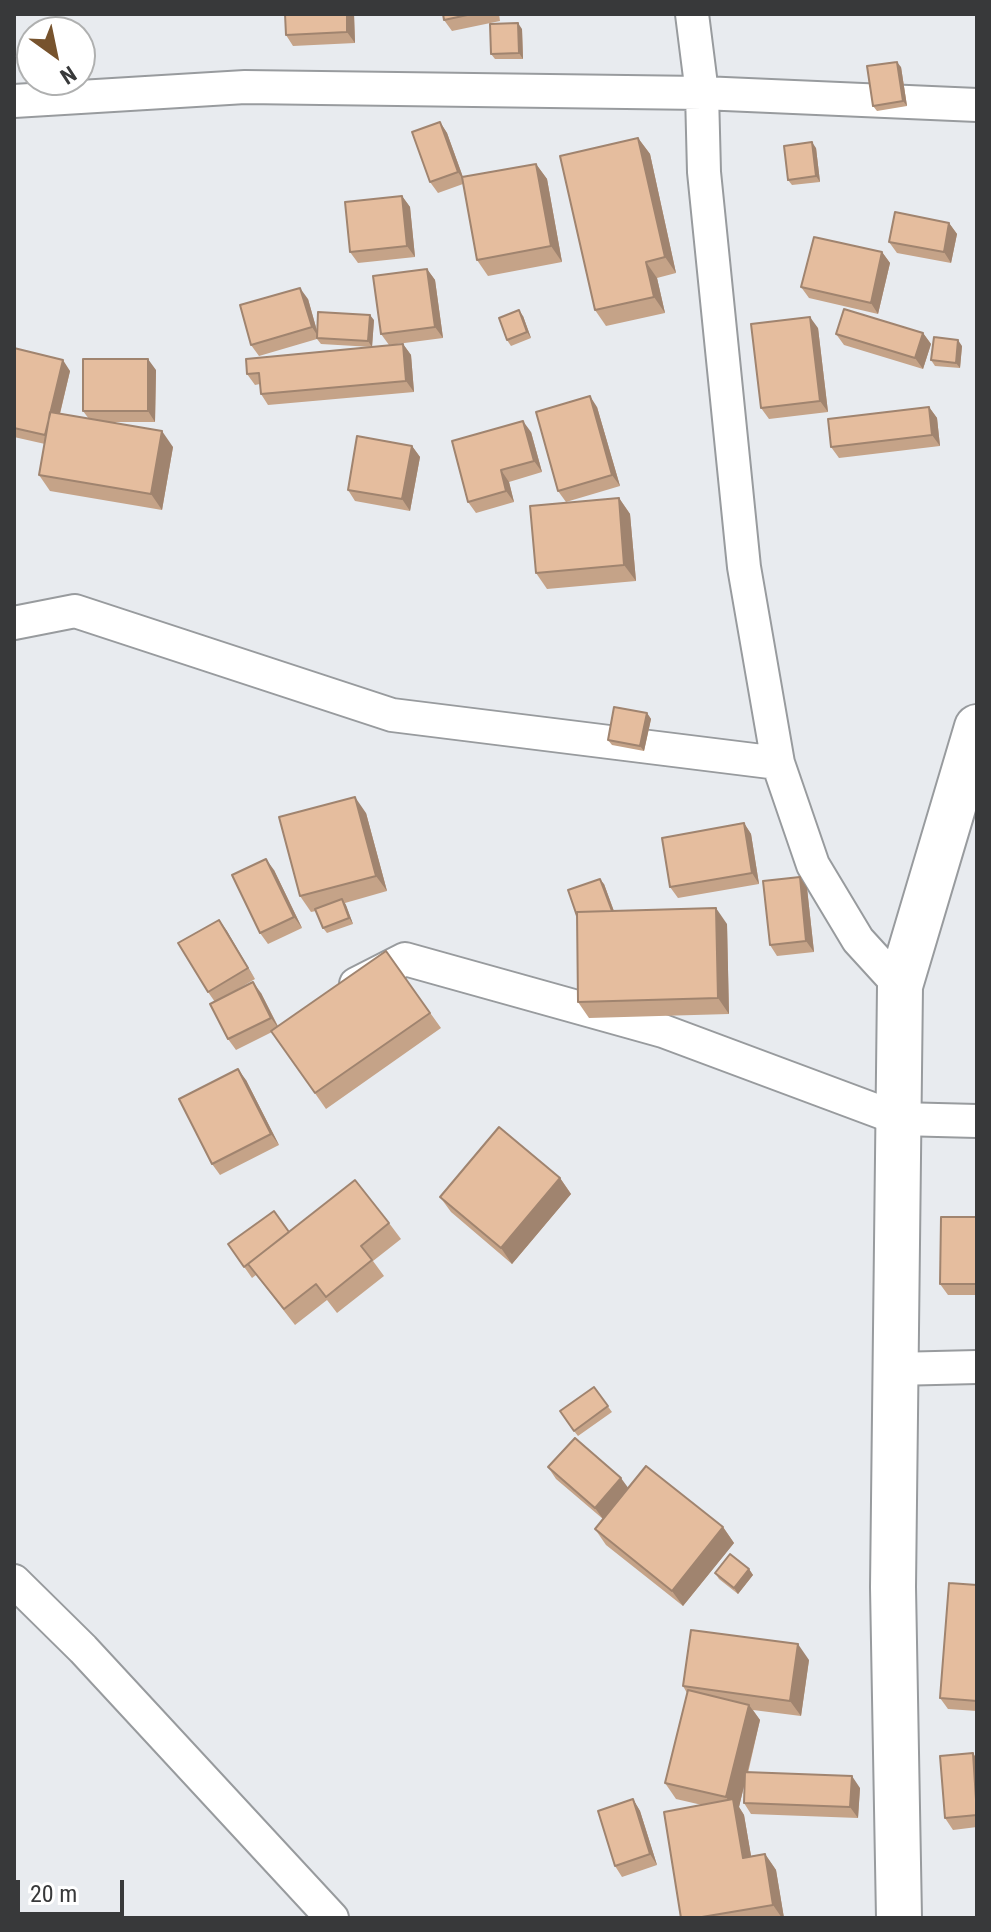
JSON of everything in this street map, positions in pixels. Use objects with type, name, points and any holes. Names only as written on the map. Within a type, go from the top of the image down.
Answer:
[{"type":"main road","points":[[899,1918],[893,1587],[900,986],[973,753]]},
{"type":"street","points":[[692,14],[702,93],[704,172],[744,567],[778,763],[813,865],[858,940],[900,986]]},
{"type":"street","points":[[14,101],[245,87],[702,93],[977,105]]},
{"type":"street","points":[[14,623],[75,611],[392,715],[778,763]]},
{"type":"street","points":[[327,1000],[405,959],[663,1031],[899,1119],[977,1121]]},
{"type":"street","points":[[894,1369],[977,1367]]},
{"type":"street","points":[[14,1581],[83,1649],[332,1918]]},
{"type":"building","points":[[285,14],[347,14],[347,32],[286,35]]},
{"type":"building","points":[[443,14],[472,14],[444,20]]},
{"type":"building","points":[[518,23],[519,53],[491,54],[490,24]]},
{"type":"building","points":[[897,62],[903,101],[873,106],[867,66]]},
{"type":"building","points":[[440,122],[458,172],[430,182],[412,132]]},
{"type":"building","points":[[638,138],[665,257],[646,262],[654,297],[595,310],[560,156]]},
{"type":"building","points":[[812,142],[816,176],[788,180],[784,146]]},
{"type":"building","points":[[536,164],[551,246],[477,260],[462,177]]},
{"type":"building","points":[[402,196],[407,246],[350,252],[345,202]]},
{"type":"building","points":[[895,212],[949,223],[944,252],[889,242]]},
{"type":"building","points":[[814,237],[882,252],[871,303],[801,287]]},
{"type":"building","points":[[427,269],[435,327],[381,334],[373,276]]},
{"type":"building","points":[[300,288],[312,327],[251,345],[240,305]]},
{"type":"building","points":[[844,309],[923,333],[915,358],[836,334]]},
{"type":"building","points":[[519,310],[527,332],[507,340],[499,318]]},
{"type":"building","points":[[318,312],[370,315],[368,341],[317,338]]},
{"type":"building","points":[[810,317],[820,401],[761,408],[751,324]]},
{"type":"building","points":[[934,337],[958,340],[956,363],[931,360]]},
{"type":"building","points":[[403,344],[406,381],[261,394],[259,373],[247,374],[246,359]]},
{"type":"building","points":[[14,348],[63,360],[45,435],[14,428]]},
{"type":"building","points":[[83,359],[148,359],[148,411],[83,411]]},
{"type":"building","points":[[590,396],[612,475],[558,491],[536,412]]},
{"type":"building","points":[[929,407],[932,435],[831,447],[828,419]]},
{"type":"building","points":[[50,412],[162,431],[151,494],[39,475]]},
{"type":"building","points":[[523,421],[534,461],[501,470],[506,491],[468,502],[452,441]]},
{"type":"building","points":[[357,436],[412,446],[402,499],[348,490]]},
{"type":"building","points":[[619,498],[624,565],[536,573],[530,506]]},
{"type":"building","points":[[614,707],[647,713],[640,746],[608,740]]},
{"type":"building","points":[[355,797],[376,876],[300,896],[279,817]]},
{"type":"building","points":[[744,823],[752,873],[670,887],[662,838]]},
{"type":"building","points":[[266,859],[294,917],[260,933],[232,875]]},
{"type":"building","points":[[800,877],[806,941],[770,945],[763,881]]},
{"type":"building","points":[[600,879],[612,911],[577,912],[577,916],[568,890]]},
{"type":"building","points":[[342,899],[349,918],[323,928],[315,909]]},
{"type":"building","points":[[716,908],[718,998],[578,1002],[577,912]]},
{"type":"building","points":[[219,920],[248,968],[208,992],[178,943]]},
{"type":"building","points":[[386,951],[430,1013],[315,1093],[271,1031]]},
{"type":"building","points":[[253,982],[271,1018],[228,1039],[210,1004]]},
{"type":"building","points":[[238,1069],[271,1134],[212,1164],[179,1099]]},
{"type":"building","points":[[499,1127],[560,1178],[501,1248],[440,1197]]},
{"type":"building","points":[[355,1180],[389,1223],[361,1246],[372,1260],[326,1297],[316,1284],[284,1309],[248,1264]]},
{"type":"building","points":[[274,1211],[289,1232],[244,1267],[228,1244]]},
{"type":"building","points":[[941,1217],[976,1217],[976,1284],[940,1284]]},
{"type":"building","points":[[594,1387],[608,1406],[574,1431],[560,1411]]},
{"type":"building","points":[[575,1438],[621,1478],[595,1508],[548,1467]]},
{"type":"building","points":[[646,1466],[723,1527],[672,1591],[595,1529]]},
{"type":"building","points":[[730,1554],[749,1569],[734,1588],[715,1573]]},
{"type":"building","points":[[949,1583],[977,1585],[977,1701],[940,1698]]},
{"type":"building","points":[[691,1630],[798,1644],[790,1701],[683,1686]]},
{"type":"building","points":[[688,1690],[749,1705],[726,1797],[665,1783]]},
{"type":"building","points":[[973,1753],[977,1815],[945,1818],[940,1756]]},
{"type":"building","points":[[745,1772],[852,1776],[850,1807],[744,1803]]},
{"type":"building","points":[[633,1799],[650,1854],[615,1866],[598,1811]]},
{"type":"building","points":[[733,1799],[743,1858],[765,1854],[773,1905],[681,1918],[664,1812]]}]
